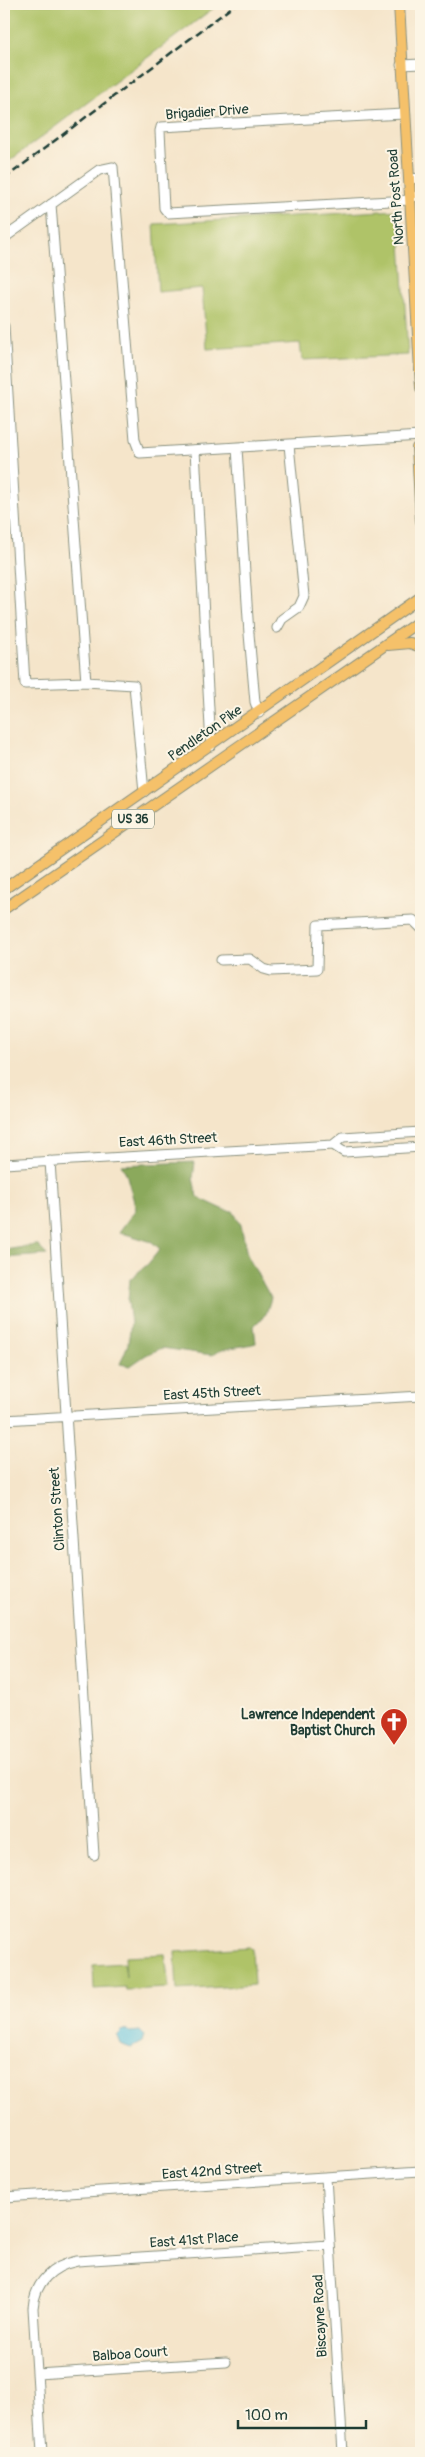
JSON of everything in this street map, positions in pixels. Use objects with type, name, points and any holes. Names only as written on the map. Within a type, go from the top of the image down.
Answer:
[{"type":"main road","name":"North Post Road","points":[[398,4],[421,388]]},
{"type":"main road","points":[[421,444],[417,448],[421,521]]},
{"type":"main road","name":"Pendleton Pike","points":[[4,889],[259,713],[421,597]]},
{"type":"main road","name":"US 36","points":[[4,909],[421,620]]},
{"type":"main road","points":[[384,646],[410,643],[421,647]]},
{"type":"street","points":[[402,65],[421,64]]},
{"type":"street","name":"Brigadier Drive","points":[[404,114],[161,127],[164,208],[168,213],[410,199]]},
{"type":"street","points":[[4,238],[99,170],[113,167],[135,440],[140,453],[421,436]]},
{"type":"street","points":[[409,179],[421,178]]},
{"type":"street","points":[[410,199],[421,196]]},
{"type":"street","points":[[51,204],[86,682]]},
{"type":"street","points":[[4,326],[25,684],[86,682],[134,685],[144,792]]},
{"type":"street","points":[[277,628],[282,618],[299,607],[304,596],[289,445]]},
{"type":"street","points":[[237,448],[249,634],[255,702],[259,713]]},
{"type":"street","points":[[194,450],[211,746]]},
{"type":"street","points":[[221,960],[250,959],[264,969],[271,971],[317,969],[318,925],[413,920],[421,928]]},
{"type":"street","name":"East 46th Street","points":[[4,1164],[333,1145],[343,1137],[421,1132]]},
{"type":"street","name":"East 46th Street","points":[[333,1145],[344,1152],[421,1147]]},
{"type":"street","name":"Clinton Street","points":[[50,1161],[94,1855]]},
{"type":"street","name":"East 45th Street","points":[[4,1420],[421,1396]]},
{"type":"street","name":"East 42nd Street","points":[[4,2197],[421,2171]]},
{"type":"street","name":"Biscayne Road","points":[[326,2177],[343,2453]]},
{"type":"street","name":"East 41st Place","points":[[37,2374],[34,2301],[41,2281],[60,2266],[77,2261],[330,2245]]},
{"type":"street","name":"Balboa Court","points":[[37,2374],[226,2362]]},
{"type":"street","points":[[37,2374],[42,2453]]},
{"type":"green space","points":[[4,4],[219,4],[4,165]]},
{"type":"green space","points":[[399,210],[408,355],[302,360],[300,343],[207,349],[202,288],[158,292],[154,224]]},
{"type":"green space","points":[[195,1162],[193,1178],[197,1197],[225,1210],[233,1211],[241,1225],[247,1255],[271,1298],[266,1314],[254,1326],[256,1343],[227,1349],[212,1355],[162,1348],[146,1355],[130,1366],[120,1364],[128,1344],[131,1323],[128,1301],[130,1279],[148,1264],[160,1249],[152,1242],[119,1232],[136,1209],[126,1173],[121,1165]]},
{"type":"green space","points":[[37,1245],[47,1255],[4,1258],[4,1250]]},
{"type":"green space","points":[[249,1947],[252,1949],[254,1985],[177,1990],[175,1952]]},
{"type":"green space","points":[[165,1954],[169,1988],[126,1990],[125,1987],[94,1989],[93,1965],[124,1963],[126,1977],[125,1956]]},
{"type":"water","points":[[123,2030],[130,2032],[140,2031],[144,2035],[142,2042],[131,2048],[120,2044],[117,2036]]},
{"type":"railway","points":[[4,179],[236,4]]},
{"type":"place","name":"Lawrence Independent Baptist Church","points":[[394,1746]]}]
